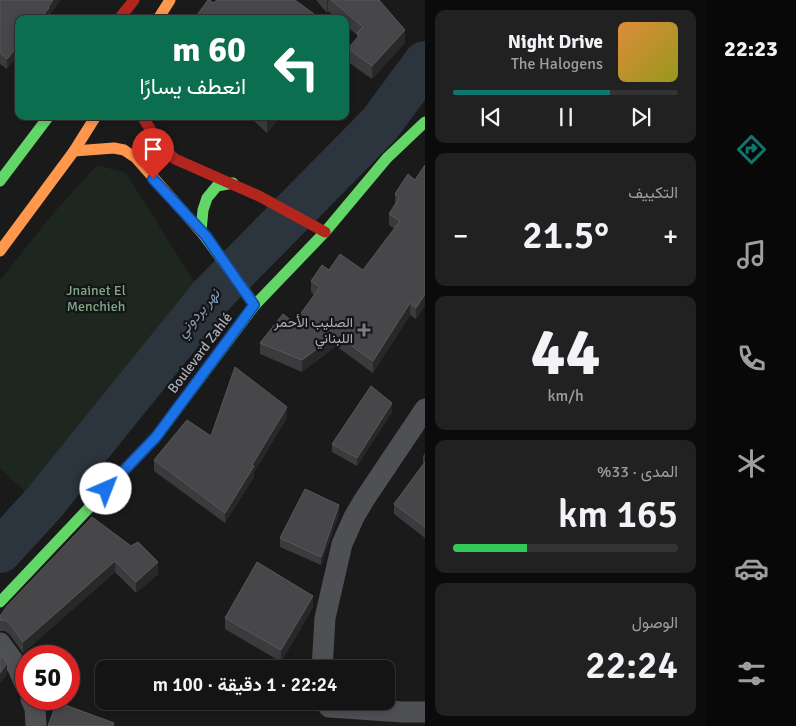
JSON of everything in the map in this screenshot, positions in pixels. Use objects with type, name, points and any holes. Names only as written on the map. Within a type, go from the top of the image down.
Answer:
[{"type":"main road","points":[[122,15],[134,0]]},
{"type":"main road","points":[[161,15],[170,0]]},
{"type":"main road","points":[[0,181],[47,120]]},
{"type":"main road","points":[[0,250],[74,151],[93,120]]},
{"type":"main road","points":[[144,120],[160,145],[175,159],[259,196],[325,232]]},
{"type":"main road","name":"Boulevard Zahlé","points":[[0,602],[156,437],[254,305],[325,232],[387,158],[425,122]]},
{"type":"main road","points":[[74,151],[114,148],[124,150],[136,158],[203,234],[254,305]]},
{"type":"main road","points":[[203,234],[203,210],[207,198],[217,186],[236,185]]},
{"type":"street","points":[[322,660],[325,618],[342,544],[364,500],[425,409]]},
{"type":"street","points":[[0,643],[15,663]]},
{"type":"street","points":[[35,710],[36,726]]},
{"type":"street","points":[[331,711],[425,712]]},
{"type":"green space","name":"Jnainet El Menchieh","points":[[97,165],[126,173],[208,304],[30,496],[0,468],[0,280],[51,216]]},
{"type":"building","points":[[0,0],[53,0],[43,15],[15,15],[15,50],[7,59],[0,53]]},
{"type":"building","points":[[208,0],[213,3],[217,0],[295,0],[314,14],[313,15],[197,15]]},
{"type":"building","points":[[331,0],[379,0],[405,30],[372,66],[349,49],[359,36],[357,33],[363,27]]},
{"type":"building","points":[[425,165],[425,294],[416,308],[410,303],[373,361],[336,335],[302,360],[260,343],[283,314],[294,323],[320,287],[311,281],[322,265],[329,270],[340,254],[363,270],[400,221],[389,214],[399,198],[395,194],[408,174],[415,180]]},
{"type":"building","points":[[235,367],[287,407],[225,513],[154,460],[187,420],[211,436]]},
{"type":"building","points":[[371,386],[392,403],[357,458],[332,444]]},
{"type":"building","points":[[425,462],[425,527],[394,504]]},
{"type":"building","points":[[305,489],[339,505],[321,557],[280,538]]},
{"type":"building","points":[[92,517],[131,546],[138,542],[158,562],[136,582],[115,561],[23,642],[10,624],[5,620],[0,620],[0,616],[7,606]]},
{"type":"building","points":[[257,562],[313,596],[281,650],[225,618]]},
{"type":"building","points":[[0,654],[7,663],[0,673]]},
{"type":"building","points":[[54,710],[79,710],[114,723],[113,726],[48,726]]},
{"type":"waterway","name":"نهر بردوني","points":[[0,551],[43,504],[210,297],[380,124],[425,63]]},
{"type":"traffic: fast","points":[[0,181],[46,120]]},
{"type":"traffic: fast","points":[[0,602],[156,437],[255,305],[325,232],[387,158],[425,122]]},
{"type":"traffic: fast","points":[[201,231],[203,210],[207,198],[217,186],[233,183]]},
{"type":"traffic: fast","points":[[203,234],[255,305]]},
{"type":"traffic: slow","points":[[161,15],[170,0]]},
{"type":"traffic: slow","points":[[0,251],[74,151],[93,120]]},
{"type":"traffic: slow","points":[[74,151],[114,148],[124,150],[136,158],[203,234]]},
{"type":"traffic: jam","points":[[122,15],[134,0]]},
{"type":"traffic: jam","points":[[144,120],[160,145],[175,159],[259,196],[325,232]]},
{"type":"place","name":"الصليب الأحمر اللبناني","points":[[364,330]]},
{"type":"route","points":[[106,489],[156,437],[254,305],[206,236],[153,179]]}]
